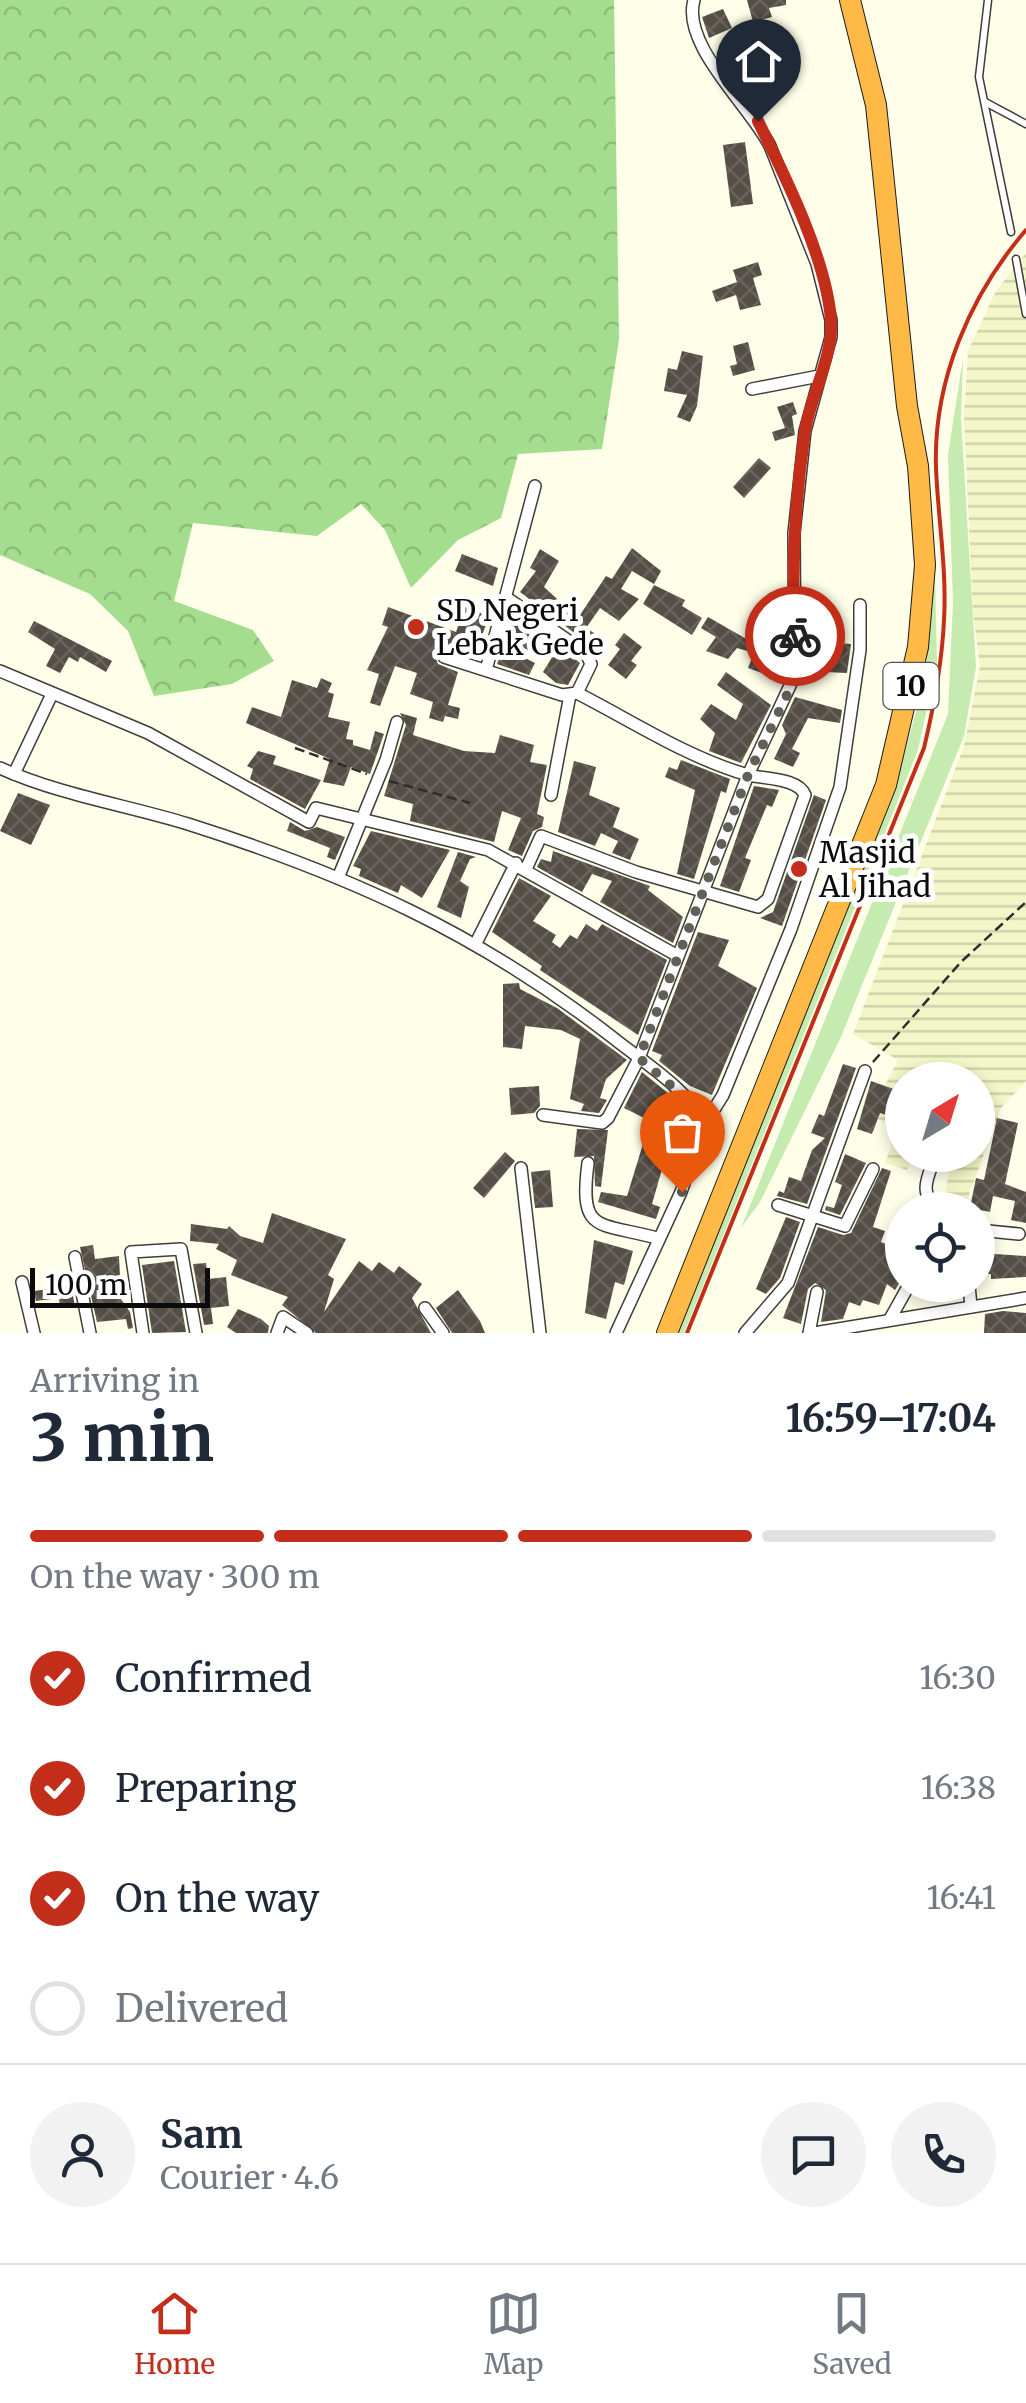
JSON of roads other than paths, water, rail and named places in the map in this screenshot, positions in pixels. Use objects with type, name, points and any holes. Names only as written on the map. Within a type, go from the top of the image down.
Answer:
[{"type":"highway","name":"10","points":[[667,1333],[870,828],[900,738],[918,647],[925,566],[922,512],[901,354],[878,120],[870,70],[850,0]]},
{"type":"street","points":[[543,1115],[605,1121],[639,1058],[748,775],[795,674],[794,533],[805,432],[831,337],[831,320],[817,264],[758,121],[698,39],[692,21],[694,0]]},
{"type":"street","points":[[752,389],[819,376]]},
{"type":"street","points":[[486,670],[534,486]]},
{"type":"street","points":[[506,598],[586,653],[591,664],[574,694],[550,796]]},
{"type":"street","points":[[616,1333],[657,1238],[682,1192],[706,1124],[723,1095],[826,833],[844,769],[850,697],[860,650],[860,606]]},
{"type":"street","points":[[444,658],[574,694],[695,754],[804,791],[768,899],[758,907],[541,836],[476,943]]},
{"type":"street","points":[[0,671],[148,733],[309,822],[316,808],[360,822],[468,843],[521,866],[678,956]]},
{"type":"street","points":[[14,774],[52,694]]},
{"type":"street","points":[[338,878],[396,722]]},
{"type":"street","points":[[0,768],[249,844],[338,878],[476,943],[639,1058],[689,1101],[706,1124]]},
{"type":"street","points":[[745,1333],[788,1283],[866,1071]]},
{"type":"street","points":[[588,1164],[583,1206],[588,1214],[600,1222],[657,1238]]},
{"type":"street","points":[[521,1168],[540,1333]]},
{"type":"street","points":[[778,1206],[845,1226],[874,1169]]},
{"type":"street","points":[[995,1232],[1019,1234]]},
{"type":"street","points":[[143,1333],[130,1252],[166,1248],[181,1249],[196,1333]]},
{"type":"street","points":[[75,1257],[90,1333]]},
{"type":"street","points":[[22,1282],[34,1333]]},
{"type":"street","points":[[817,1292],[811,1333],[1026,1298]]},
{"type":"street","points":[[890,1319],[900,1302]]},
{"type":"street","points":[[971,1302],[972,1307]]},
{"type":"street","points":[[425,1308],[443,1333]]},
{"type":"street","points":[[277,1333],[284,1317],[308,1333]]},
{"type":"lane","points":[[988,0],[979,57],[984,102],[1011,232]]},
{"type":"lane","points":[[984,102],[1026,124]]},
{"type":"lane","points":[[1016,259],[1026,314]]},
{"type":"railway","points":[[687,1333],[924,748],[937,685],[945,601],[936,468],[941,403],[948,372],[972,311],[1026,230]]},
{"type":"place","name":"SD Negeri Lebak Gede","points":[[416,627]]},
{"type":"place","name":"Masjid Al Jihad","points":[[799,869]]}]
